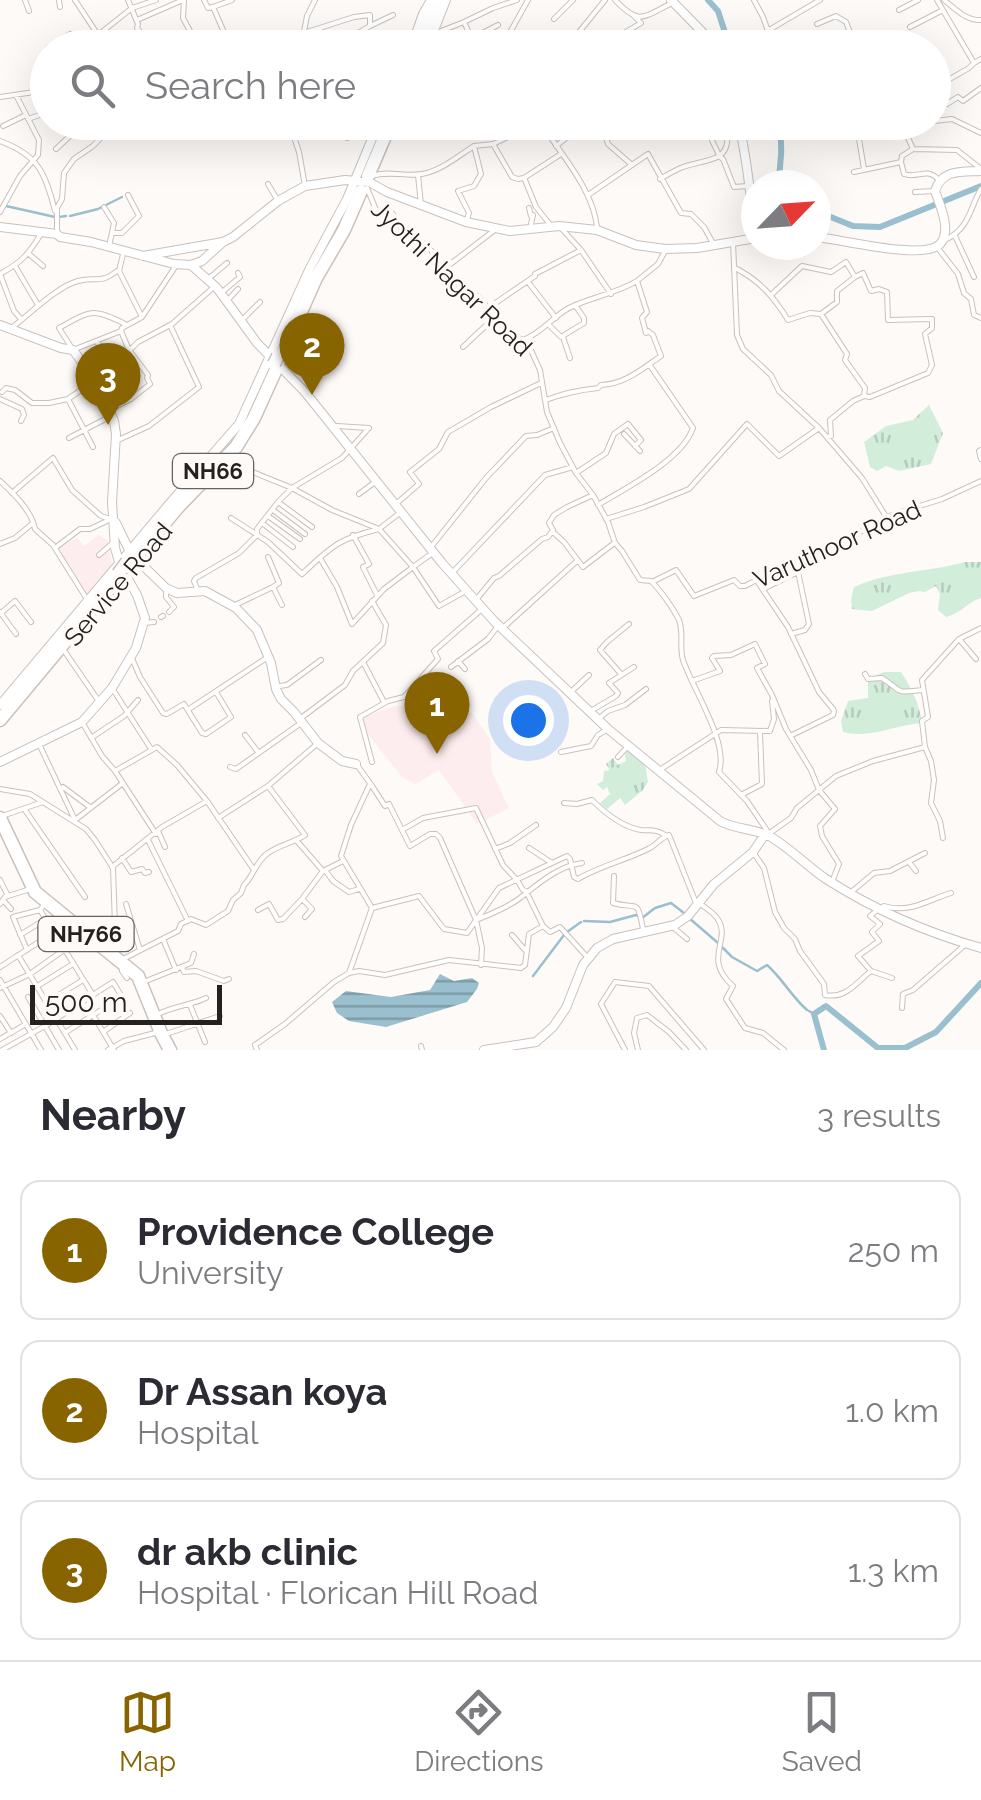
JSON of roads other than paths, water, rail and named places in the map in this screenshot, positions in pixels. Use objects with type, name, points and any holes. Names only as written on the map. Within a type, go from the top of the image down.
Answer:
[{"type":"highway","points":[[431,30],[438,3]]},
{"type":"highway","name":"NH66","points":[[0,723],[183,495],[242,430],[277,361],[315,271],[364,182],[380,140]]},
{"type":"highway","name":"NH66","points":[[0,709],[127,564]]},
{"type":"highway","name":"NH766","points":[[0,817],[3,836],[42,906],[86,934],[126,969],[170,1050]]},
{"type":"main road","points":[[672,1],[700,30]]},
{"type":"main road","points":[[417,30],[423,14],[438,3]]},
{"type":"main road","points":[[743,140],[746,170]]},
{"type":"main road","points":[[831,239],[898,251],[939,245],[944,226],[936,194],[940,181],[952,173],[981,170]]},
{"type":"main road","points":[[0,227],[57,234],[191,265],[305,186],[364,182],[466,222],[496,229],[556,226],[597,230],[636,245],[665,249],[741,239]]},
{"type":"main road","points":[[143,256],[223,242]]},
{"type":"main road","points":[[191,265],[218,290],[352,448],[478,605],[608,730],[728,826],[766,834],[850,893],[981,948]]},
{"type":"main road","points":[[0,325],[73,350],[96,381],[114,421],[112,518],[115,541],[127,564],[176,593],[204,591],[233,606],[257,630],[280,699],[321,746],[342,761],[356,764]]},
{"type":"main road","name":"Service Road","points":[[0,723],[63,649],[127,564],[250,432],[277,361]]},
{"type":"main road","points":[[0,762],[82,722],[112,688],[149,622],[112,518]]},
{"type":"main road","points":[[0,709],[88,600],[127,564]]},
{"type":"main road","points":[[484,1050],[536,1042],[566,1008],[583,965],[597,948],[612,939],[675,925],[688,916],[714,884],[753,852],[766,834]]},
{"type":"street","points":[[25,0],[29,11]]},
{"type":"street","points":[[76,0],[95,30]]},
{"type":"street","points":[[128,0],[139,30]]},
{"type":"street","points":[[104,30],[132,8],[156,0]]},
{"type":"street","points":[[136,20],[184,0],[183,18],[189,30]]},
{"type":"street","points":[[204,0],[208,8],[232,0]]},
{"type":"street","points":[[305,30],[314,0]]},
{"type":"street","points":[[450,30],[517,0]]},
{"type":"street","points":[[511,30],[528,0]]},
{"type":"street","points":[[554,19],[573,0]]},
{"type":"street","points":[[582,30],[604,0]]},
{"type":"street","points":[[615,0],[630,15],[644,17],[672,1]]},
{"type":"street","points":[[754,0],[768,30],[820,0]]},
{"type":"street","points":[[899,10],[918,0]]},
{"type":"street","points":[[937,0],[974,63]]},
{"type":"street","points":[[944,0],[962,15],[981,20]]},
{"type":"street","points":[[213,7],[224,30]]},
{"type":"street","points":[[910,27],[944,10]]},
{"type":"street","points":[[363,30],[392,15]]},
{"type":"street","points":[[320,30],[354,17],[370,16],[370,26]]},
{"type":"street","points":[[629,30],[641,23],[634,16]]},
{"type":"street","points":[[817,24],[836,16],[846,22],[849,30]]},
{"type":"street","points":[[464,22],[468,30]]},
{"type":"street","points":[[488,30],[498,25]]},
{"type":"street","points":[[951,79],[981,59]]},
{"type":"street","points":[[951,101],[958,96],[963,101],[981,88]]},
{"type":"street","points":[[0,97],[30,93]]},
{"type":"street","points":[[16,95],[30,123]]},
{"type":"street","points":[[3,126],[30,116]]},
{"type":"street","points":[[951,119],[981,132]]},
{"type":"street","points":[[0,140],[29,154],[46,180],[57,216]]},
{"type":"street","points":[[0,212],[20,176],[38,155],[39,140]]},
{"type":"street","points":[[56,149],[66,140]]},
{"type":"street","points":[[57,234],[57,208],[64,193],[65,170],[97,140]]},
{"type":"street","points":[[295,140],[305,186]]},
{"type":"street","points":[[364,182],[383,172],[418,175],[440,167],[474,146],[500,140]]},
{"type":"street","points":[[552,140],[588,195],[597,230]]},
{"type":"street","points":[[556,146],[564,140]]},
{"type":"street","points":[[607,140],[632,165]]},
{"type":"street","points":[[712,140],[734,187],[741,186]]},
{"type":"street","points":[[660,178],[720,157],[728,140]]},
{"type":"street","points":[[859,140],[864,170]]},
{"type":"street","points":[[909,140],[913,148]]},
{"type":"street","points":[[492,144],[512,177],[518,180],[561,154]]},
{"type":"street","points":[[466,222],[469,213],[458,191],[474,186],[481,174],[474,146]]},
{"type":"street","points":[[940,181],[933,173],[904,174],[902,156],[913,148],[957,150],[981,170]]},
{"type":"street","points":[[588,195],[648,154],[681,213],[691,214],[714,245]]},
{"type":"street","points":[[854,172],[900,162]]},
{"type":"street","points":[[418,175],[421,205]]},
{"type":"street","points":[[524,178],[536,207],[580,250],[611,294]]},
{"type":"street","name":"Jyothi Nagar Road","points":[[364,182],[376,210],[393,214],[404,234],[417,238],[431,250],[463,289],[471,291],[510,334],[528,346],[540,370],[546,412],[574,470],[594,495],[615,543],[640,580],[652,582],[681,624],[682,658],[718,741],[722,766],[719,772],[759,816],[766,834]]},
{"type":"street","points":[[268,184],[278,202]]},
{"type":"street","points":[[981,189],[971,216],[955,236],[939,245],[958,274],[974,316],[981,318]]},
{"type":"street","points":[[915,192],[936,194]]},
{"type":"street","points":[[112,234],[121,234],[139,216],[128,196]]},
{"type":"street","points":[[104,207],[114,222],[108,246]]},
{"type":"street","points":[[529,208],[533,215],[530,229]]},
{"type":"street","points":[[443,269],[496,229]]},
{"type":"street","points":[[21,320],[0,274],[29,254],[42,232]]},
{"type":"street","points":[[955,236],[974,277]]},
{"type":"street","points":[[734,242],[737,335],[743,350],[827,437],[862,478],[887,518]]},
{"type":"street","points":[[523,340],[538,334],[575,306],[637,281],[658,264],[665,249]]},
{"type":"street","points":[[10,329],[79,280],[106,280],[119,270],[124,250]]},
{"type":"street","points":[[489,308],[534,274],[580,250]]},
{"type":"street","points":[[29,254],[44,266]]},
{"type":"street","points":[[772,295],[802,266],[830,272],[846,262],[855,276]]},
{"type":"street","points":[[218,290],[227,263]]},
{"type":"street","points":[[127,325],[108,314],[86,314],[59,328],[73,350],[121,332],[142,317],[177,264]]},
{"type":"street","points":[[14,266],[39,306]]},
{"type":"street","points":[[735,268],[772,295],[788,320],[821,314],[837,302],[836,292],[863,273],[871,291],[887,292],[888,320],[932,319],[932,328],[925,334],[932,365],[928,373],[853,401],[830,420],[831,436],[827,437]]},
{"type":"street","points":[[119,270],[142,317]]},
{"type":"street","points":[[20,421],[22,409],[1,395],[6,388],[32,404],[70,398],[106,373],[138,342],[240,277],[238,273]]},
{"type":"street","points":[[546,400],[634,376],[661,356],[653,335],[643,327],[642,318],[648,312],[637,281]]},
{"type":"street","points":[[528,282],[556,318]]},
{"type":"street","points":[[218,290],[238,289]]},
{"type":"street","points":[[241,321],[260,302]]},
{"type":"street","points":[[563,337],[584,322],[575,306]]},
{"type":"street","points":[[821,314],[865,388],[864,396]]},
{"type":"street","points":[[464,347],[496,316]]},
{"type":"street","points":[[116,441],[148,426],[199,387],[170,325]]},
{"type":"street","points":[[548,325],[563,337]]},
{"type":"street","points":[[70,438],[150,384],[121,332]]},
{"type":"street","points":[[563,337],[570,358]]},
{"type":"street","points":[[97,341],[102,352],[99,360],[106,373]]},
{"type":"street","points":[[114,364],[132,399]]},
{"type":"street","points":[[598,504],[684,448],[694,428],[649,364]]},
{"type":"street","points":[[231,518],[258,535],[302,574],[334,544],[379,529],[418,484],[410,472],[439,449],[448,432],[541,382]]},
{"type":"street","points":[[70,398],[92,447]]},
{"type":"street","points":[[452,573],[544,475],[574,470],[606,453],[614,434],[628,424],[641,440],[635,446]]},
{"type":"street","points":[[606,518],[689,489],[747,424],[778,456],[819,428]]},
{"type":"street","points":[[258,535],[256,531],[292,488],[327,469],[369,428],[332,426]]},
{"type":"street","points":[[320,558],[338,588],[352,624],[377,596],[432,550],[486,478],[526,436],[554,428]]},
{"type":"street","points":[[624,434],[640,452]]},
{"type":"street","points":[[981,450],[981,459]]},
{"type":"street","points":[[12,493],[53,458],[72,490],[101,516],[112,518]]},
{"type":"street","points":[[226,461],[379,529],[413,566],[439,606],[466,590]]},
{"type":"street","points":[[0,481],[34,522],[34,529],[54,548],[88,600]]},
{"type":"street","points":[[358,494],[377,481]]},
{"type":"street","name":"Varuthoor Road","points":[[652,582],[676,570],[692,594],[698,596],[734,580],[746,586],[887,518],[981,482]]},
{"type":"street","points":[[594,495],[554,515],[549,523],[552,532],[584,567],[615,543]]},
{"type":"street","points":[[278,502],[312,527]]},
{"type":"street","points":[[268,516],[303,537],[272,510]]},
{"type":"street","points":[[54,548],[80,529],[90,529],[112,518]]},
{"type":"street","points":[[0,544],[16,538],[34,522]]},
{"type":"street","points":[[262,523],[293,547]]},
{"type":"street","points":[[372,762],[360,716],[404,697],[430,670],[431,661],[438,658],[434,651],[478,605],[494,578],[552,532]]},
{"type":"street","points":[[198,591],[196,578],[239,553],[258,535]]},
{"type":"street","points":[[353,536],[369,564],[363,567],[377,596]]},
{"type":"street","points":[[99,555],[115,541]]},
{"type":"street","points":[[762,589],[798,572],[802,556]]},
{"type":"street","points":[[233,606],[279,583],[268,557]]},
{"type":"street","points":[[451,666],[578,560]]},
{"type":"street","points":[[791,634],[805,630],[809,624],[798,572]]},
{"type":"street","points":[[758,580],[833,710],[833,715],[790,736]]},
{"type":"street","points":[[273,587],[282,605]]},
{"type":"street","points":[[166,588],[166,598],[174,607],[169,612]]},
{"type":"street","points":[[16,634],[0,612],[15,601],[31,622]]},
{"type":"street","points":[[230,767],[234,770],[345,685],[353,671],[383,644],[386,625],[372,601]]},
{"type":"street","points":[[621,674],[600,650],[629,624]]},
{"type":"street","points":[[943,838],[931,803],[934,780],[922,723],[928,717],[922,680],[959,639],[981,628]]},
{"type":"street","points":[[959,639],[976,658]]},
{"type":"street","points":[[692,681],[720,671],[714,656],[755,644],[765,664],[757,668],[790,736],[812,770],[819,790],[836,809],[820,826],[838,864],[832,882]]},
{"type":"street","points":[[63,649],[100,703]]},
{"type":"street","points":[[131,656],[163,713],[184,704],[202,733],[231,717],[216,692]]},
{"type":"street","points":[[188,710],[268,657]]},
{"type":"street","points":[[275,686],[287,685],[321,660]]},
{"type":"street","points":[[458,661],[464,670]]},
{"type":"street","points":[[363,662],[384,703]]},
{"type":"street","points":[[588,712],[618,694],[610,683],[634,666]]},
{"type":"street","points":[[865,674],[868,680],[882,678],[906,694],[923,690]]},
{"type":"street","points":[[569,694],[589,675]]},
{"type":"street","points":[[112,688],[151,749]]},
{"type":"street","points":[[598,720],[646,689]]},
{"type":"street","points":[[658,771],[714,734],[730,729],[770,731],[774,719],[770,692]]},
{"type":"street","points":[[91,738],[128,712],[138,700]]},
{"type":"street","points":[[82,722],[166,847]]},
{"type":"street","points":[[561,752],[591,746],[598,735],[608,730]]},
{"type":"street","points":[[742,795],[762,784],[760,730]]},
{"type":"street","points":[[245,735],[258,752]]},
{"type":"street","points":[[39,744],[74,820]]},
{"type":"street","points":[[218,818],[321,746]]},
{"type":"street","points":[[618,757],[628,746]]},
{"type":"street","points":[[115,771],[158,748],[207,801],[254,870]]},
{"type":"street","points":[[766,834],[791,818],[797,808],[836,776],[926,748]]},
{"type":"street","points":[[356,764],[385,806],[389,804],[410,846],[430,834],[440,838],[476,920],[481,965]]},
{"type":"street","points":[[74,820],[123,783]]},
{"type":"street","points":[[60,784],[91,808]]},
{"type":"street","points":[[126,969],[140,950],[178,931],[181,924],[197,920],[206,925],[228,911],[268,853],[305,835],[268,786]]},
{"type":"street","points":[[372,786],[351,824],[341,856],[372,908]]},
{"type":"street","points":[[0,790],[30,794],[91,834],[112,867],[126,969]]},
{"type":"street","points":[[564,803],[592,800],[618,822],[671,836],[697,903],[718,919],[723,934],[717,953],[723,976],[733,986],[726,999],[745,1028],[763,1033],[784,1050]]},
{"type":"street","points":[[112,867],[162,827],[207,801]]},
{"type":"street","points":[[0,817],[43,802]]},
{"type":"street","points":[[402,830],[423,818],[476,808],[502,865],[526,892],[543,926],[550,932],[560,927],[588,958]]},
{"type":"street","points":[[25,810],[85,897]]},
{"type":"street","points":[[495,848],[536,825]]},
{"type":"street","points":[[372,908],[418,896],[444,929],[467,933],[499,888],[567,856],[578,879],[650,848],[665,835]]},
{"type":"street","points":[[148,840],[188,921]]},
{"type":"street","points":[[296,841],[333,881],[349,892],[359,888]]},
{"type":"street","points":[[528,848],[552,862]]},
{"type":"street","points":[[753,852],[764,868],[776,912],[821,979],[824,995],[848,991],[871,971]]},
{"type":"street","points":[[850,893],[874,873],[890,871],[924,853]]},
{"type":"street","points":[[122,858],[131,872],[149,872]]},
{"type":"street","points":[[258,910],[269,904],[278,920],[283,919],[324,870],[344,861]]},
{"type":"street","points":[[909,862],[916,871]]},
{"type":"street","points":[[476,920],[504,908],[571,864],[582,863]]},
{"type":"street","points":[[614,876],[613,903],[634,905],[640,910],[644,932]]},
{"type":"street","points":[[0,880],[4,900],[11,909]]},
{"type":"street","points":[[4,900],[32,888]]},
{"type":"street","points":[[892,978],[871,971],[858,956],[880,941],[872,932],[880,924],[870,916],[880,908],[906,909],[951,893]]},
{"type":"street","points":[[302,899],[312,909],[305,917]]},
{"type":"street","points":[[126,904],[140,950]]},
{"type":"street","points":[[27,950],[14,917],[42,906],[53,933],[93,994]]},
{"type":"street","points":[[348,973],[372,908]]},
{"type":"street","points":[[20,934],[46,919]]},
{"type":"street","points":[[671,925],[687,940]]},
{"type":"street","points":[[257,1050],[258,1043],[348,973],[385,975],[449,960],[522,968],[529,934],[543,926]]},
{"type":"street","points":[[0,967],[53,933]]},
{"type":"street","points":[[2,988],[30,974],[86,934]]},
{"type":"street","points":[[512,935],[527,951]]},
{"type":"street","points":[[163,939],[184,972],[196,971],[224,981],[229,978]]},
{"type":"street","points":[[902,1008],[903,994],[913,990],[966,944]]},
{"type":"street","points":[[126,969],[179,969],[191,963],[194,954]]},
{"type":"street","points":[[18,955],[76,1050]]},
{"type":"street","points":[[38,986],[73,964]]},
{"type":"street","points":[[0,980],[40,1048],[32,1050]]},
{"type":"street","points":[[48,1002],[83,980]]},
{"type":"street","points":[[1,1050],[113,982],[122,997],[66,1032]]},
{"type":"street","points":[[625,1050],[601,1004],[614,982],[648,986],[704,1050]]},
{"type":"street","points":[[28,997],[58,1050]]},
{"type":"street","points":[[154,1016],[206,998]]},
{"type":"street","points":[[190,1003],[204,1042]]},
{"type":"street","points":[[103,1032],[130,1013]]},
{"type":"street","points":[[94,1015],[112,1049],[124,1041],[220,1016]]},
{"type":"street","points":[[638,1050],[634,1023],[647,1015],[686,1050]]},
{"type":"street","points":[[0,1016],[10,1032]]},
{"type":"street","points":[[0,1038],[26,1024]]},
{"type":"water","points":[[440,974],[454,981],[472,978],[479,983],[467,1002],[386,1027],[349,1021],[337,1013],[332,1002],[346,991],[391,997],[430,990]]},
{"type":"waterway","points":[[708,0],[718,11],[724,30]]},
{"type":"waterway","points":[[780,140],[780,170]]},
{"type":"waterway","points":[[831,217],[853,226],[880,227],[981,186]]},
{"type":"waterway","points":[[70,216],[98,209],[122,197]]},
{"type":"waterway","points":[[6,206],[55,217]]},
{"type":"waterway","points":[[59,217],[66,216]]},
{"type":"waterway","points":[[584,921],[610,922],[636,915],[642,918],[671,903],[684,913]]},
{"type":"waterway","points":[[689,918],[718,943]]},
{"type":"waterway","points":[[567,932],[581,922]]},
{"type":"waterway","points":[[533,976],[564,935]]},
{"type":"waterway","points":[[721,946],[757,971],[767,965],[807,1010]]},
{"type":"waterway","points":[[824,1050],[814,1014],[826,1006],[878,1048],[905,1048],[936,1032],[981,983]]},
{"type":"waterway","points":[[809,1011],[814,1014]]},
{"type":"place","name":"Dr Assan koya","points":[[312,395]]},
{"type":"place","name":"dr akb clinic","points":[[108,425]]},
{"type":"place","name":"Providence College","points":[[437,754]]}]
